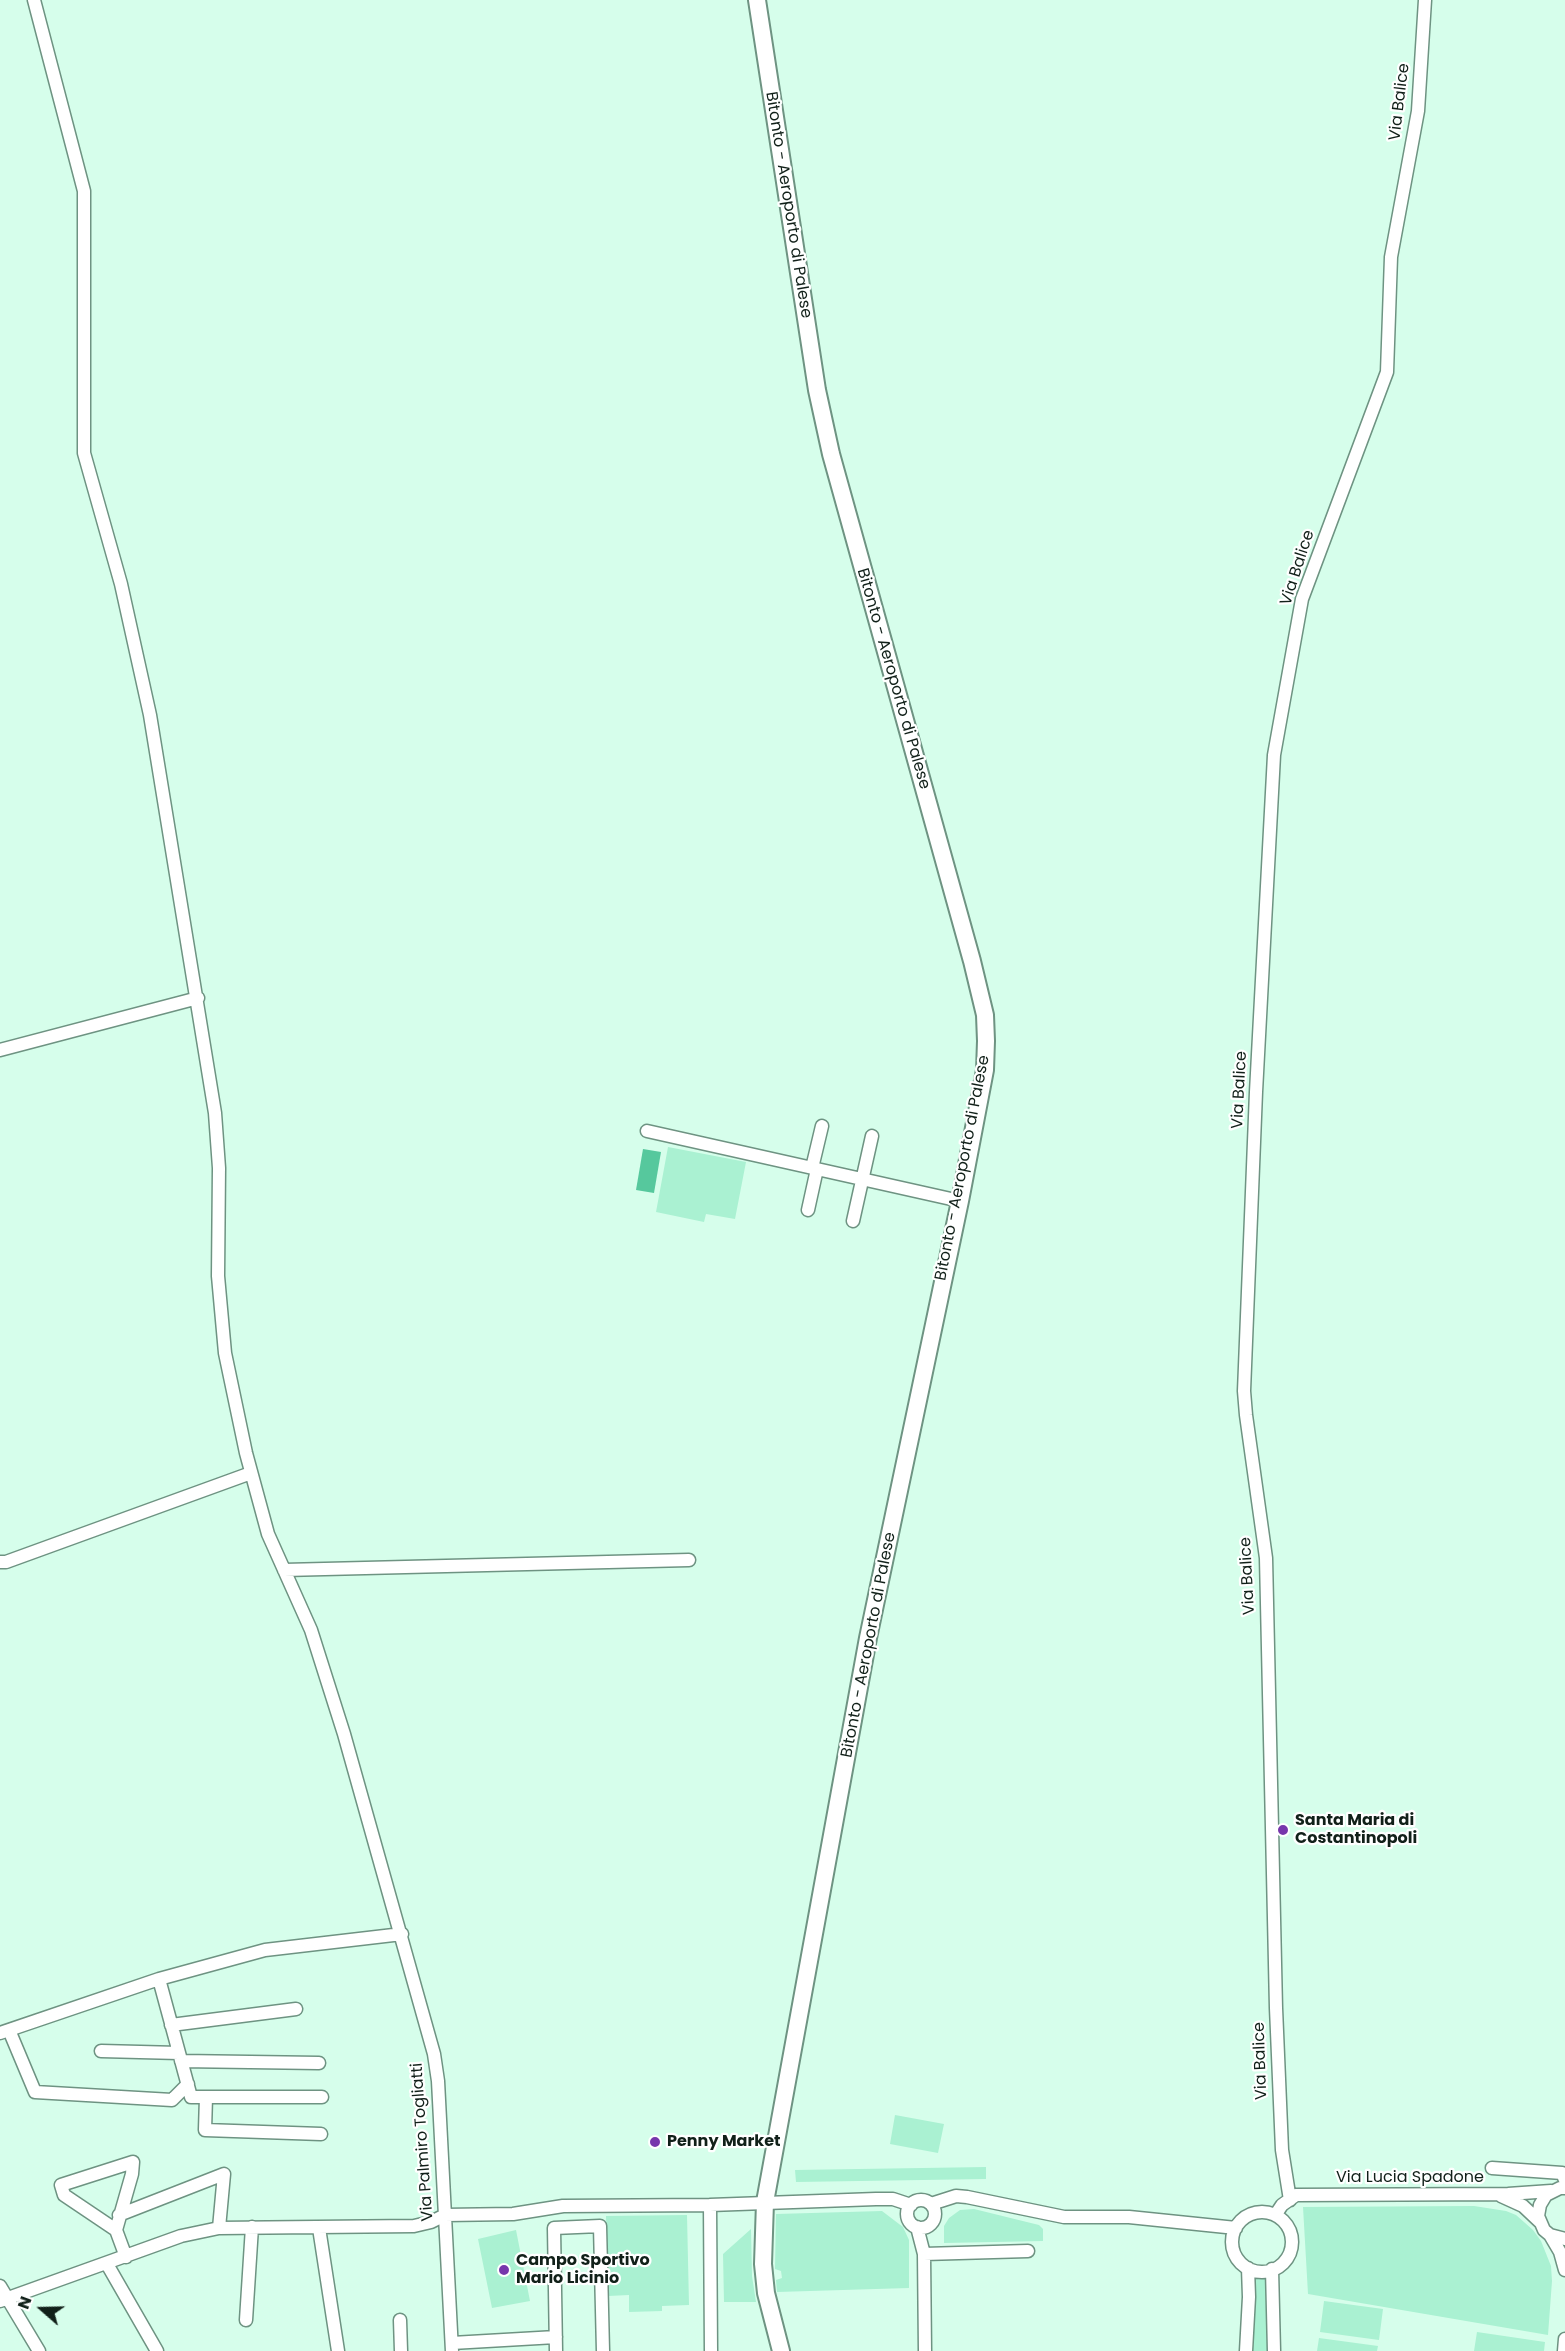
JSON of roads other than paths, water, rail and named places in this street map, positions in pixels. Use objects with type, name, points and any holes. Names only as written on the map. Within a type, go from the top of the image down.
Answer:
[{"type":"main road","name":"Bitonto - Aeroporto di Palese","points":[[757,0],[814,366],[831,454],[985,1015],[985,1070],[960,1201],[868,1638],[765,2202],[763,2264],[766,2293],[781,2351]]},
{"type":"street","name":"Via Palmiro Togliatti","points":[[34,0],[84,191],[84,453],[121,584],[150,715],[215,1113],[219,1168],[218,1276],[225,1353],[251,1473],[268,1534],[311,1630],[338,1713],[434,2054],[438,2080],[452,2347]]},
{"type":"street","name":"Via Balice","points":[[1290,2200],[1282,2150],[1276,2008],[1266,1558],[1245,1415],[1244,1391],[1256,1092],[1274,755],[1302,599],[1388,372],[1391,257],[1418,111],[1425,0]]},
{"type":"street","points":[[0,1050],[198,998]]},
{"type":"street","points":[[808,1210],[822,1126]]},
{"type":"street","points":[[647,1131],[960,1201]]},
{"type":"street","points":[[853,1221],[872,1137]]},
{"type":"street","points":[[0,1562],[6,1562],[251,1473]]},
{"type":"street","points":[[284,1570],[689,1560]]},
{"type":"street","points":[[188,2084],[172,2100],[35,2092],[5,2031],[159,1979],[265,1950],[402,1934]]},
{"type":"street","points":[[159,1979],[191,2097],[322,2097]]},
{"type":"street","points":[[171,2025],[296,2009]]},
{"type":"street","points":[[101,2051],[319,2063]]},
{"type":"street","points":[[206,2097],[205,2130],[321,2134]]},
{"type":"street","points":[[116,2230],[64,2195],[61,2185],[133,2162],[132,2174],[116,2230],[126,2257]]},
{"type":"street","points":[[1492,2169],[1562,2173],[1565,2180]]},
{"type":"street","points":[[119,2216],[224,2174],[219,2228]]},
{"type":"street","name":"Via Lucia Spadone","points":[[1290,2200],[1296,2195],[1494,2194],[1551,2191],[1565,2188]]},
{"type":"street","points":[[1540,2222],[1540,2205],[1551,2191]]},
{"type":"street","points":[[1494,2194],[1523,2206],[1540,2222],[1560,2252],[1565,2270]]},
{"type":"street","points":[[876,2199],[891,2206],[912,2223],[933,2221],[956,2196]]},
{"type":"street","points":[[924,2253],[908,2210],[919,2200],[931,2204],[956,2196],[976,2198],[1064,2217],[1129,2217],[1236,2228]]},
{"type":"street","points":[[4,2300],[181,2236],[219,2228],[414,2226],[431,2222],[445,2215],[513,2214],[575,2205],[710,2205],[893,2199],[911,2205]]},
{"type":"street","points":[[1276,2214],[1290,2200]]},
{"type":"street","points":[[926,2351],[924,2253],[935,2210],[931,2204]]},
{"type":"street","points":[[710,2205],[711,2351]]},
{"type":"street","points":[[1260,2212],[1273,2214],[1284,2222],[1291,2233],[1291,2247],[1286,2259],[1272,2270],[1256,2271],[1248,2268],[1239,2261],[1233,2249],[1233,2236],[1236,2228],[1248,2215],[1260,2212]]},
{"type":"street","points":[[556,2351],[554,2228],[600,2226],[603,2351]]},
{"type":"street","points":[[246,2320],[252,2227]]},
{"type":"street","points":[[319,2228],[338,2351]]},
{"type":"street","points":[[1550,2235],[1565,2239]]},
{"type":"street","points":[[924,2253],[1028,2251]]},
{"type":"street","points":[[107,2264],[157,2351]]},
{"type":"street","points":[[1246,2351],[1248,2268]]},
{"type":"street","points":[[1272,2270],[1275,2351]]},
{"type":"street","points":[[0,2286],[4,2300],[39,2351]]},
{"type":"street","points":[[400,2320],[401,2351]]},
{"type":"street","points":[[452,2347],[556,2337]]},
{"type":"street","points":[[1564,2351],[1565,2340]]},
{"type":"place","name":"Santa Maria di Costantinopoli","points":[[1283,1830]]},
{"type":"place","name":"Penny Market","points":[[655,2142]]},
{"type":"place","name":"Campo Sportivo Mario Licinio","points":[[504,2270]]}]
